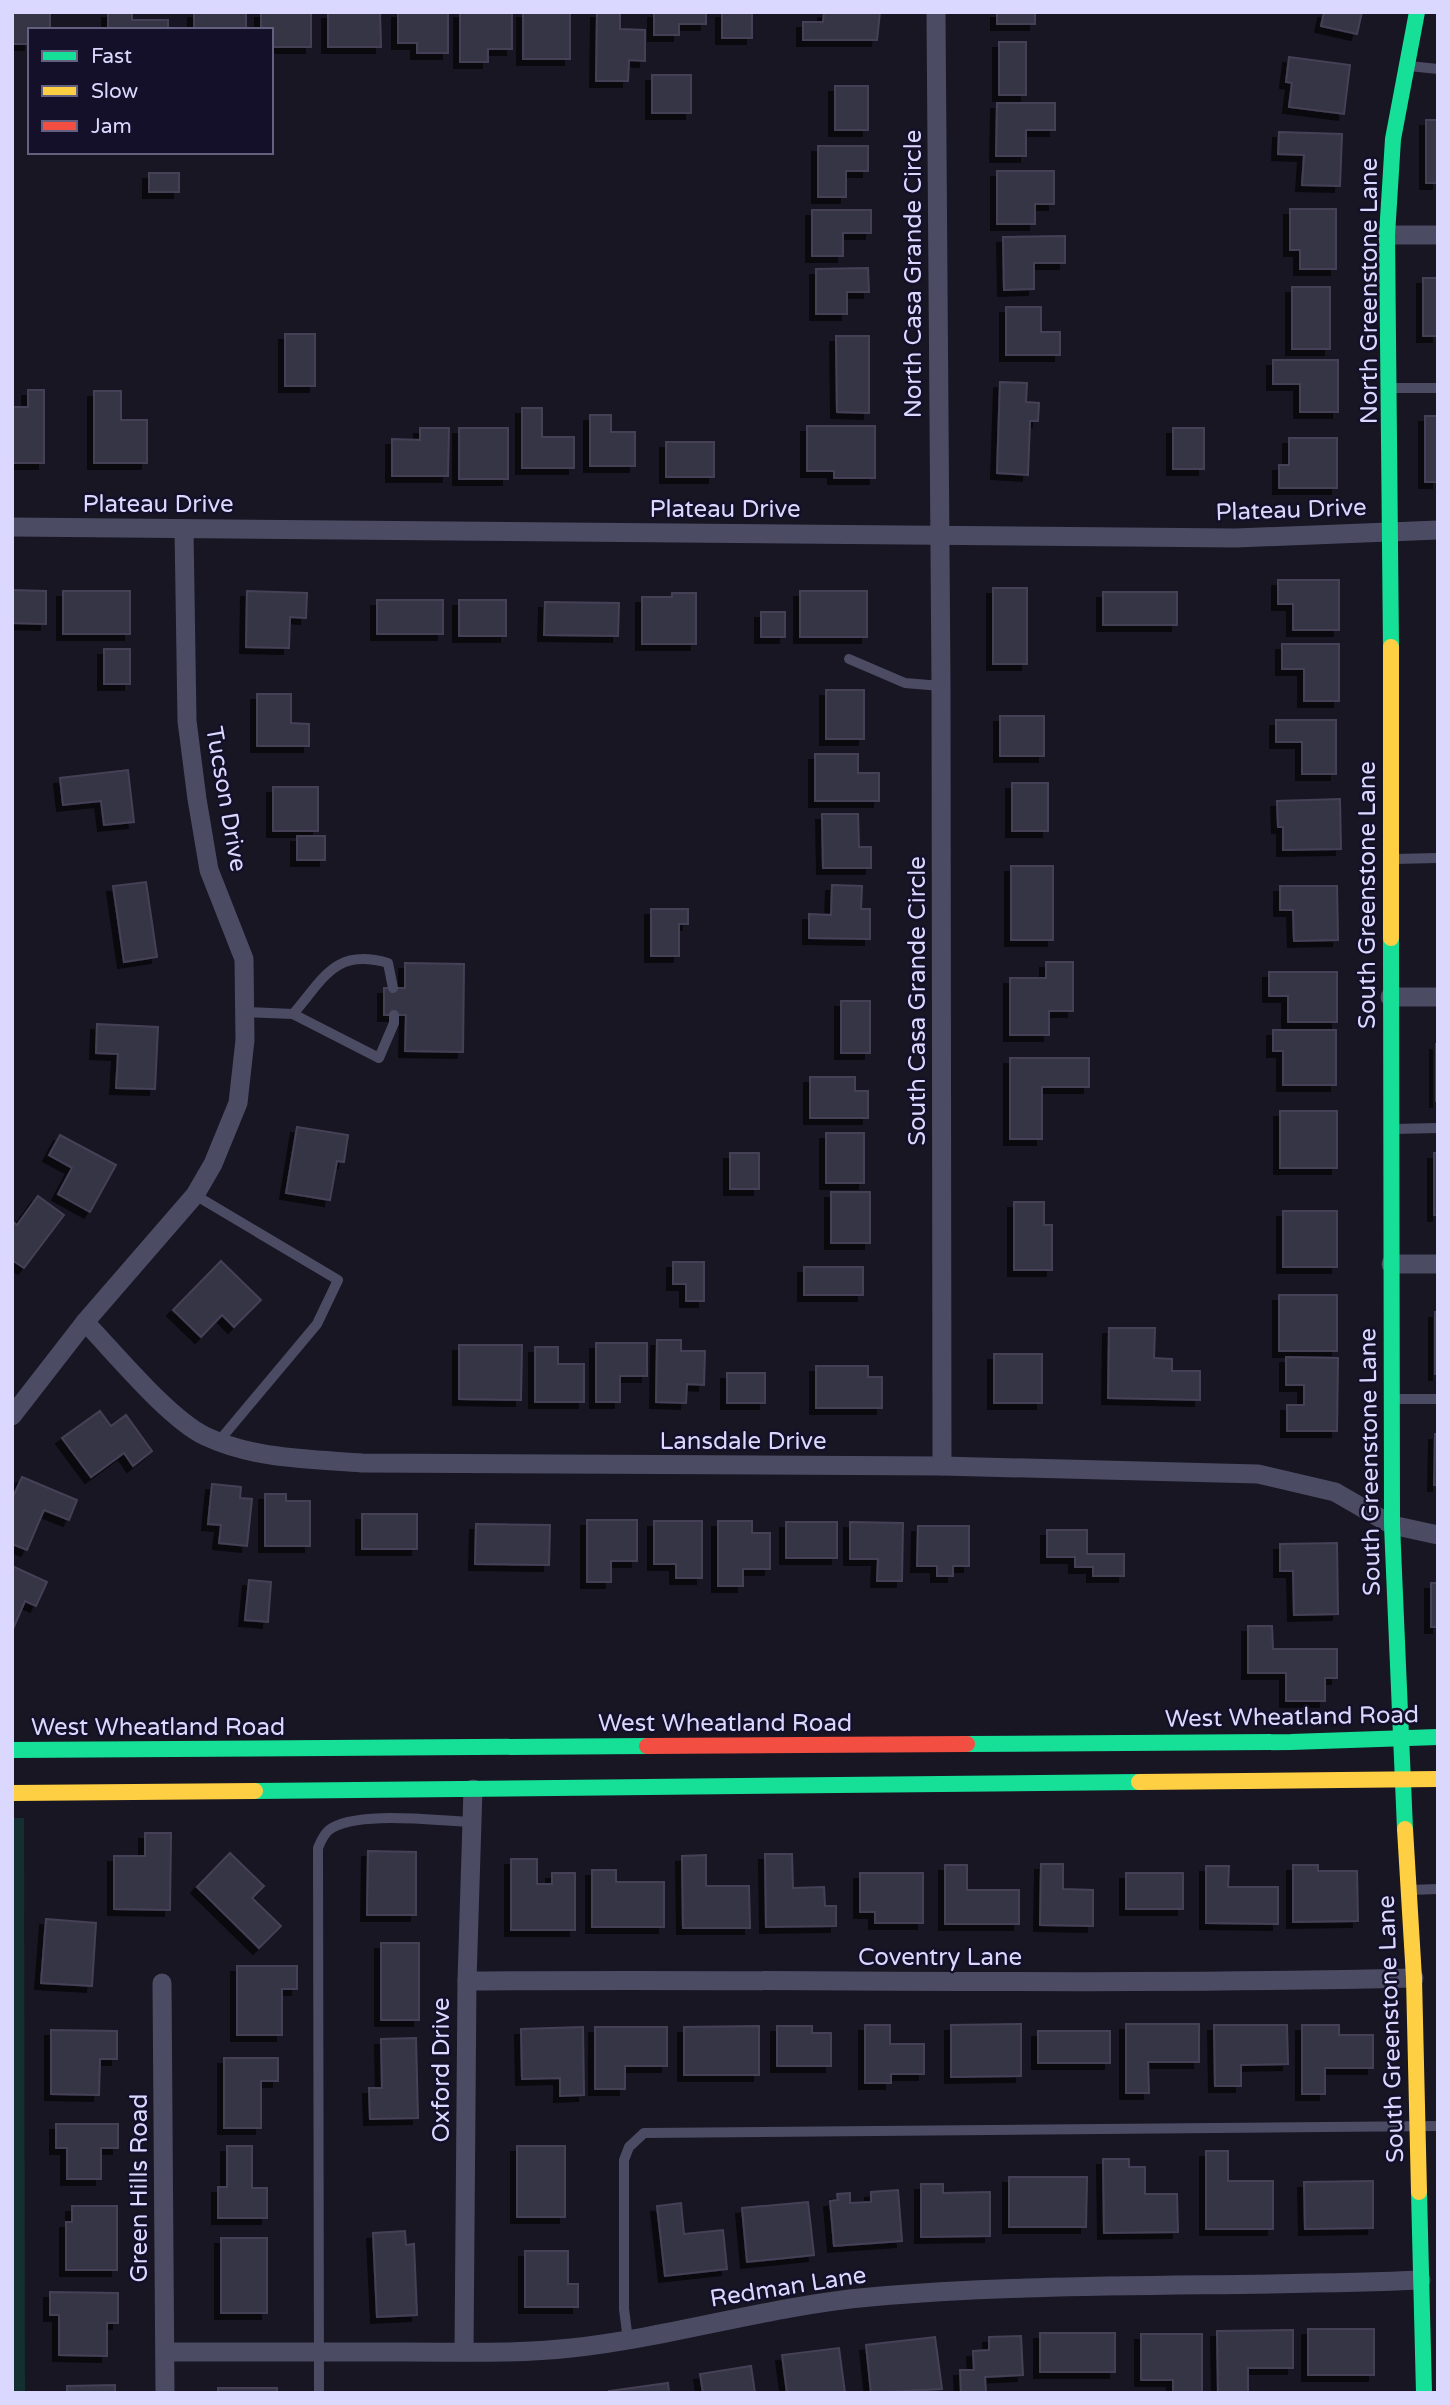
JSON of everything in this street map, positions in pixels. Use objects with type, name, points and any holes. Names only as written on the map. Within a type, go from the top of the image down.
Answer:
[{"type":"main road","name":"North Greenstone Lane","points":[[1391,530],[1387,235],[1393,139],[1405,65],[1418,12]]},
{"type":"main road","name":"South Greenstone Lane","points":[[1391,530],[1389,859],[1392,1525],[1399,1740],[1414,1978],[1423,2393]]},
{"type":"main road","name":"West Wheatland Road","points":[[12,1750],[1399,1740],[1438,1737]]},
{"type":"main road","points":[[12,1793],[1438,1779]]},
{"type":"street","name":"North Casa Grande Circle","points":[[936,12],[938,535]]},
{"type":"street","points":[[1387,235],[1438,235]]},
{"type":"street","name":"Plateau Drive","points":[[12,527],[1236,538],[1438,530]]},
{"type":"street","name":"Tucson Drive","points":[[12,1416],[85,1322],[195,1195],[213,1164],[238,1103],[245,1040],[244,959],[209,870],[197,799],[187,721],[184,529]]},
{"type":"street","name":"South Casa Grande Circle","points":[[938,535],[941,686],[942,1466]]},
{"type":"street","points":[[1390,997],[1438,997]]},
{"type":"street","points":[[1391,1264],[1438,1264]]},
{"type":"street","name":"Lansdale Drive","points":[[85,1322],[159,1400],[203,1435],[276,1457],[362,1463],[942,1466],[1258,1474],[1335,1492],[1392,1525],[1438,1535]]},
{"type":"street","name":"Oxford Drive","points":[[464,2352],[467,1981],[472,1789]]},
{"type":"street","name":"Coventry Lane","points":[[467,1981],[664,1979],[1205,1983],[1414,1978]]},
{"type":"street","name":"Green Hills Road","points":[[162,1983],[165,2393]]},
{"type":"street","name":"Redman Lane","points":[[165,2352],[464,2352],[567,2349],[628,2340],[793,2307],[881,2296],[996,2288],[1280,2286],[1421,2280]]},
{"type":"lane","points":[[1405,65],[1438,69]]},
{"type":"lane","points":[[1391,388],[1438,388]]},
{"type":"lane","points":[[849,659],[905,683],[941,686]]},
{"type":"lane","points":[[1389,859],[1438,858]]},
{"type":"lane","points":[[293,1014],[342,961],[363,956],[388,963],[393,988]]},
{"type":"lane","points":[[245,1013],[293,1014],[379,1058],[394,1023],[394,1015]]},
{"type":"lane","points":[[1390,1129],[1438,1128]]},
{"type":"lane","points":[[195,1195],[338,1280],[317,1324],[219,1441]]},
{"type":"lane","points":[[1392,1399],[1438,1399]]},
{"type":"lane","points":[[319,2393],[318,1848],[322,1837],[330,1829],[355,1820],[471,1822]]},
{"type":"lane","points":[[1409,1891],[1438,1889]]},
{"type":"lane","points":[[628,2340],[624,2309],[624,2160],[629,2147],[643,2133],[1438,2126]]},
{"type":"green space","points":[[12,1818],[24,1818],[25,2393],[12,2393]]},
{"type":"building","points":[[12,12],[50,12],[50,28],[28,28],[28,44],[12,44]]},
{"type":"building","points":[[108,12],[132,12],[132,20],[168,20],[168,28],[108,28]]},
{"type":"building","points":[[194,12],[246,12],[246,28],[194,28]]},
{"type":"building","points":[[261,12],[311,12],[311,47],[273,47],[273,28],[261,28]]},
{"type":"building","points":[[380,12],[381,47],[328,47],[328,13]]},
{"type":"building","points":[[398,12],[448,12],[448,53],[417,53],[417,43],[398,43]]},
{"type":"building","points":[[460,12],[512,12],[512,49],[488,49],[488,62],[460,62]]},
{"type":"building","points":[[523,12],[570,12],[570,59],[523,59]]},
{"type":"building","points":[[597,12],[620,12],[620,29],[645,30],[645,61],[629,60],[628,81],[596,81]]},
{"type":"building","points":[[654,12],[706,12],[706,24],[679,24],[679,35],[654,35]]},
{"type":"building","points":[[722,12],[752,12],[752,38],[722,38]]},
{"type":"building","points":[[824,12],[880,12],[877,40],[803,40],[803,22],[823,22]]},
{"type":"building","points":[[997,12],[1035,12],[1035,24],[997,24]]},
{"type":"building","points":[[1324,12],[1362,12],[1357,34],[1321,26]]},
{"type":"building","points":[[999,42],[1026,42],[1026,95],[999,95]]},
{"type":"building","points":[[1289,57],[1350,65],[1344,114],[1289,107],[1292,83],[1286,82]]},
{"type":"building","points":[[652,75],[691,75],[691,113],[652,113]]},
{"type":"building","points":[[835,86],[868,86],[868,130],[835,130]]},
{"type":"building","points":[[997,103],[1055,103],[1055,130],[1026,130],[1026,156],[996,156]]},
{"type":"building","points":[[1426,120],[1438,120],[1438,183],[1426,183]]},
{"type":"building","points":[[1279,132],[1342,134],[1340,186],[1302,185],[1304,155],[1278,154]]},
{"type":"building","points":[[818,146],[868,146],[868,171],[846,171],[846,197],[818,197]]},
{"type":"building","points":[[997,171],[1054,171],[1054,204],[1035,204],[1035,224],[997,224]]},
{"type":"building","points":[[149,173],[179,173],[179,192],[149,192]]},
{"type":"building","points":[[1290,209],[1336,209],[1336,269],[1300,269],[1300,250],[1290,250]]},
{"type":"building","points":[[812,210],[871,210],[871,233],[843,233],[843,256],[812,256]]},
{"type":"building","points":[[1065,236],[1065,263],[1034,263],[1034,289],[1004,290],[1003,237]]},
{"type":"building","points":[[868,268],[869,292],[847,292],[847,314],[816,314],[816,269]]},
{"type":"building","points":[[1423,278],[1438,278],[1438,336],[1423,336]]},
{"type":"building","points":[[1292,287],[1330,287],[1330,349],[1292,349]]},
{"type":"building","points":[[1006,307],[1041,307],[1041,332],[1060,332],[1060,355],[1006,355]]},
{"type":"building","points":[[285,334],[315,334],[315,386],[285,386]]},
{"type":"building","points":[[836,336],[869,336],[869,413],[837,412]]},
{"type":"building","points":[[1273,360],[1338,360],[1338,412],[1300,412],[1300,384],[1273,384]]},
{"type":"building","points":[[1000,382],[1027,383],[1026,402],[1039,403],[1038,421],[1030,421],[1028,475],[997,473]]},
{"type":"building","points":[[28,390],[44,390],[44,463],[12,463],[12,407],[28,407]]},
{"type":"building","points":[[94,391],[121,391],[121,420],[147,420],[147,463],[94,463]]},
{"type":"building","points":[[522,408],[542,408],[542,437],[574,437],[574,468],[522,468]]},
{"type":"building","points":[[590,415],[611,415],[611,432],[635,432],[635,466],[590,466]]},
{"type":"building","points":[[1425,416],[1438,416],[1438,482],[1425,482]]},
{"type":"building","points":[[807,426],[875,426],[875,478],[834,478],[834,471],[807,471]]},
{"type":"building","points":[[420,428],[449,428],[448,476],[392,476],[392,439],[420,440]]},
{"type":"building","points":[[459,428],[508,428],[508,479],[459,479]]},
{"type":"building","points":[[1173,428],[1204,428],[1204,469],[1173,469]]},
{"type":"building","points":[[1289,438],[1337,438],[1337,488],[1279,488],[1279,465],[1289,465]]},
{"type":"building","points":[[666,442],[714,442],[714,477],[666,477]]},
{"type":"building","points":[[1278,580],[1339,580],[1339,630],[1293,630],[1293,604],[1278,604]]},
{"type":"building","points":[[993,588],[1027,588],[1027,664],[993,664]]},
{"type":"building","points":[[12,590],[46,591],[46,624],[12,623]]},
{"type":"building","points":[[63,591],[130,591],[130,634],[63,634]]},
{"type":"building","points":[[247,591],[307,593],[306,618],[290,617],[289,648],[246,647]]},
{"type":"building","points":[[800,591],[867,591],[867,637],[800,637]]},
{"type":"building","points":[[1103,592],[1177,592],[1177,625],[1103,625]]},
{"type":"building","points":[[672,593],[696,593],[696,644],[642,644],[642,597],[672,597]]},
{"type":"building","points":[[377,600],[443,600],[443,634],[377,634]]},
{"type":"building","points":[[459,600],[506,600],[506,636],[459,636]]},
{"type":"building","points":[[545,602],[619,603],[618,636],[544,635]]},
{"type":"building","points":[[761,612],[785,612],[785,637],[761,637]]},
{"type":"building","points":[[1282,644],[1339,644],[1339,701],[1304,701],[1304,669],[1282,669]]},
{"type":"building","points":[[104,649],[130,649],[130,684],[104,684]]},
{"type":"building","points":[[826,690],[864,690],[864,739],[826,739]]},
{"type":"building","points":[[257,694],[291,694],[291,723],[309,724],[309,746],[257,746]]},
{"type":"building","points":[[1000,716],[1044,716],[1044,756],[1000,756]]},
{"type":"building","points":[[1276,720],[1336,720],[1336,774],[1302,774],[1302,742],[1276,742]]},
{"type":"building","points":[[815,754],[858,754],[858,773],[879,773],[879,801],[815,801]]},
{"type":"building","points":[[128,770],[134,822],[104,825],[101,801],[63,805],[60,778]]},
{"type":"building","points":[[1012,783],[1048,783],[1048,831],[1012,831]]},
{"type":"building","points":[[273,787],[318,787],[318,831],[273,831]]},
{"type":"building","points":[[1340,799],[1341,849],[1283,850],[1283,827],[1278,827],[1277,801]]},
{"type":"building","points":[[822,814],[858,814],[859,847],[871,847],[871,868],[823,868]]},
{"type":"building","points":[[297,836],[325,836],[325,860],[297,860]]},
{"type":"building","points":[[1011,866],[1053,866],[1053,940],[1011,940]]},
{"type":"building","points":[[146,882],[157,957],[124,962],[113,886]]},
{"type":"building","points":[[832,885],[862,886],[861,909],[870,909],[870,939],[809,938],[809,914],[831,915]]},
{"type":"building","points":[[1280,886],[1337,886],[1338,940],[1294,941],[1293,910],[1280,910]]},
{"type":"building","points":[[651,909],[688,909],[688,924],[679,924],[679,956],[651,956]]},
{"type":"building","points":[[1046,962],[1073,962],[1073,1011],[1049,1011],[1049,1035],[1010,1035],[1010,978],[1046,978]]},
{"type":"building","points":[[405,963],[464,964],[463,1052],[405,1051],[406,1015],[384,1015],[384,988],[405,988]]},
{"type":"building","points":[[1269,972],[1337,972],[1337,1022],[1288,1022],[1288,996],[1269,996]]},
{"type":"building","points":[[841,1001],[870,1001],[870,1053],[841,1053]]},
{"type":"building","points":[[97,1024],[158,1027],[155,1089],[116,1088],[118,1054],[96,1053]]},
{"type":"building","points":[[1273,1030],[1336,1030],[1336,1085],[1283,1085],[1283,1051],[1273,1051]]},
{"type":"building","points":[[1438,1044],[1438,1101],[1436,1101]]},
{"type":"building","points":[[1010,1058],[1089,1058],[1089,1087],[1042,1087],[1042,1139],[1010,1139]]},
{"type":"building","points":[[810,1077],[855,1077],[855,1091],[868,1091],[868,1118],[810,1118]]},
{"type":"building","points":[[1280,1111],[1337,1111],[1337,1168],[1280,1168]]},
{"type":"building","points":[[297,1127],[348,1135],[344,1162],[337,1161],[330,1200],[286,1193]]},
{"type":"building","points":[[826,1133],[864,1133],[864,1183],[826,1183]]},
{"type":"building","points":[[60,1135],[116,1165],[90,1212],[58,1194],[72,1168],[49,1155]]},
{"type":"building","points":[[730,1153],[759,1153],[759,1189],[730,1189]]},
{"type":"building","points":[[1434,1153],[1438,1153],[1438,1215],[1434,1215]]},
{"type":"building","points":[[831,1192],[870,1192],[870,1243],[831,1243]]},
{"type":"building","points":[[38,1196],[64,1215],[24,1268],[12,1260],[12,1221],[17,1225]]},
{"type":"building","points":[[1014,1202],[1044,1202],[1044,1225],[1052,1225],[1052,1270],[1014,1270]]},
{"type":"building","points":[[1283,1211],[1337,1211],[1337,1267],[1283,1267]]},
{"type":"building","points":[[221,1261],[261,1300],[234,1327],[222,1315],[201,1337],[173,1310]]},
{"type":"building","points":[[673,1262],[704,1262],[704,1301],[686,1301],[686,1284],[673,1284]]},
{"type":"building","points":[[804,1267],[863,1267],[863,1295],[804,1295]]},
{"type":"building","points":[[1279,1295],[1337,1295],[1337,1351],[1279,1351]]},
{"type":"building","points":[[1435,1312],[1438,1312],[1438,1374],[1435,1374]]},
{"type":"building","points":[[1109,1328],[1155,1328],[1154,1358],[1172,1359],[1172,1371],[1200,1371],[1200,1400],[1108,1398]]},
{"type":"building","points":[[657,1340],[681,1340],[681,1351],[705,1351],[704,1385],[687,1384],[686,1403],[656,1402]]},
{"type":"building","points":[[596,1343],[647,1343],[647,1376],[620,1376],[620,1402],[596,1402]]},
{"type":"building","points":[[459,1345],[522,1345],[521,1400],[459,1399]]},
{"type":"building","points":[[535,1347],[558,1347],[558,1364],[584,1364],[584,1402],[535,1402]]},
{"type":"building","points":[[994,1354],[1042,1354],[1042,1403],[994,1403]]},
{"type":"building","points":[[1286,1357],[1338,1358],[1337,1431],[1287,1431],[1287,1405],[1304,1405],[1304,1385],[1286,1385]]},
{"type":"building","points":[[816,1366],[868,1366],[868,1377],[882,1377],[882,1408],[816,1408]]},
{"type":"building","points":[[727,1373],[765,1373],[765,1403],[727,1403]]},
{"type":"building","points":[[100,1411],[111,1426],[126,1415],[152,1451],[133,1466],[124,1453],[91,1477],[62,1438]]},
{"type":"building","points":[[1435,1434],[1438,1434],[1438,1485],[1434,1485]]},
{"type":"building","points":[[22,1477],[77,1500],[69,1520],[44,1510],[27,1550],[12,1544],[12,1499]]},
{"type":"building","points":[[212,1484],[241,1487],[240,1498],[252,1499],[247,1546],[219,1543],[221,1525],[208,1524]]},
{"type":"building","points":[[265,1494],[286,1494],[286,1501],[310,1501],[310,1546],[265,1546]]},
{"type":"building","points":[[362,1514],[417,1514],[417,1549],[362,1549]]},
{"type":"building","points":[[587,1520],[637,1520],[637,1561],[611,1561],[611,1582],[587,1582]]},
{"type":"building","points":[[654,1521],[702,1521],[702,1578],[676,1578],[676,1564],[654,1564]]},
{"type":"building","points":[[718,1521],[752,1521],[752,1533],[770,1533],[770,1569],[743,1569],[743,1586],[718,1586]]},
{"type":"building","points":[[786,1522],[837,1522],[837,1558],[786,1558]]},
{"type":"building","points":[[850,1522],[903,1523],[902,1581],[877,1581],[878,1559],[850,1559]]},
{"type":"building","points":[[476,1524],[550,1525],[549,1565],[475,1564]]},
{"type":"building","points":[[918,1526],[969,1526],[969,1566],[953,1566],[953,1576],[937,1576],[937,1566],[917,1566]]},
{"type":"building","points":[[1047,1530],[1087,1530],[1087,1554],[1124,1554],[1124,1576],[1093,1576],[1093,1567],[1075,1567],[1075,1557],[1047,1557]]},
{"type":"building","points":[[1337,1543],[1338,1614],[1294,1615],[1293,1571],[1280,1571],[1280,1544]]},
{"type":"building","points":[[12,1566],[47,1582],[36,1606],[25,1601],[13,1629]]},
{"type":"building","points":[[249,1580],[271,1582],[268,1622],[245,1620]]},
{"type":"building","points":[[1431,1583],[1438,1583],[1438,1627],[1431,1627]]},
{"type":"building","points":[[1248,1626],[1272,1626],[1273,1649],[1337,1649],[1337,1678],[1325,1678],[1325,1701],[1286,1701],[1286,1673],[1248,1673]]},
{"type":"building","points":[[145,1833],[171,1833],[170,1910],[114,1909],[114,1856],[145,1856]]},
{"type":"building","points":[[368,1851],[416,1852],[416,1915],[367,1915]]},
{"type":"building","points":[[230,1853],[264,1886],[252,1898],[281,1926],[259,1948],[197,1887]]},
{"type":"building","points":[[765,1854],[792,1854],[793,1888],[824,1887],[825,1906],[836,1906],[836,1926],[766,1927]]},
{"type":"building","points":[[706,1855],[706,1886],[749,1886],[750,1928],[683,1928],[682,1856]]},
{"type":"building","points":[[511,1859],[537,1859],[537,1884],[552,1884],[552,1873],[575,1873],[575,1930],[511,1930]]},
{"type":"building","points":[[1041,1864],[1063,1864],[1063,1889],[1093,1890],[1093,1926],[1040,1925]]},
{"type":"building","points":[[945,1865],[967,1865],[967,1890],[1019,1890],[1019,1924],[945,1924]]},
{"type":"building","points":[[1293,1865],[1318,1865],[1318,1871],[1357,1871],[1358,1921],[1293,1922]]},
{"type":"building","points":[[1206,1866],[1229,1866],[1228,1887],[1278,1887],[1278,1924],[1206,1923]]},
{"type":"building","points":[[592,1870],[616,1870],[616,1882],[664,1882],[664,1927],[592,1927]]},
{"type":"building","points":[[860,1873],[923,1873],[923,1923],[875,1923],[875,1912],[860,1912]]},
{"type":"building","points":[[1126,1873],[1183,1873],[1183,1909],[1126,1909]]},
{"type":"building","points":[[46,1919],[96,1923],[92,1986],[41,1983]]},
{"type":"building","points":[[381,1943],[419,1943],[419,2020],[381,2020]]},
{"type":"building","points":[[237,1966],[297,1966],[297,1989],[282,1989],[282,2035],[237,2035]]},
{"type":"building","points":[[1021,2024],[1021,2076],[951,2077],[951,2025]]},
{"type":"building","points":[[1126,2024],[1199,2024],[1199,2062],[1148,2062],[1149,2093],[1126,2093]]},
{"type":"building","points":[[865,2025],[890,2025],[890,2044],[924,2044],[924,2074],[891,2074],[891,2083],[865,2083]]},
{"type":"building","points":[[1214,2025],[1287,2025],[1288,2064],[1241,2065],[1241,2086],[1215,2086]]},
{"type":"building","points":[[1302,2025],[1339,2025],[1339,2035],[1373,2035],[1373,2068],[1325,2068],[1325,2094],[1302,2094]]},
{"type":"building","points":[[759,2026],[759,2075],[684,2075],[684,2027]]},
{"type":"building","points":[[777,2026],[812,2026],[812,2033],[831,2033],[831,2066],[777,2066]]},
{"type":"building","points":[[583,2027],[584,2095],[560,2096],[560,2078],[522,2079],[521,2029]]},
{"type":"building","points":[[595,2027],[667,2027],[667,2066],[625,2066],[625,2089],[595,2089]]},
{"type":"building","points":[[51,2030],[117,2031],[117,2059],[100,2059],[99,2095],[51,2094]]},
{"type":"building","points":[[1038,2031],[1110,2031],[1110,2063],[1038,2063]]},
{"type":"building","points":[[416,2038],[418,2118],[370,2119],[369,2088],[382,2088],[381,2039]]},
{"type":"building","points":[[224,2058],[278,2058],[278,2081],[261,2081],[261,2128],[224,2128]]},
{"type":"building","points":[[56,2124],[118,2124],[118,2148],[101,2148],[101,2179],[67,2179],[67,2148],[56,2148]]},
{"type":"building","points":[[227,2146],[252,2146],[252,2188],[267,2188],[267,2218],[218,2218],[218,2187],[227,2187]]},
{"type":"building","points":[[517,2146],[565,2146],[565,2217],[517,2217]]},
{"type":"building","points":[[1206,2151],[1228,2151],[1228,2181],[1273,2181],[1273,2229],[1206,2229]]},
{"type":"building","points":[[1103,2159],[1129,2159],[1129,2167],[1145,2167],[1145,2194],[1177,2194],[1178,2232],[1104,2233]]},
{"type":"building","points":[[1009,2177],[1087,2177],[1086,2227],[1009,2227]]},
{"type":"building","points":[[1373,2181],[1373,2228],[1305,2229],[1304,2182]]},
{"type":"building","points":[[921,2184],[943,2184],[943,2193],[990,2192],[990,2236],[921,2237]]},
{"type":"building","points":[[898,2190],[902,2241],[834,2246],[830,2201],[838,2200],[837,2194],[850,2193],[850,2203],[871,2202],[871,2192]]},
{"type":"building","points":[[808,2202],[814,2255],[747,2262],[742,2208]]},
{"type":"building","points":[[681,2203],[684,2234],[723,2230],[727,2269],[665,2276],[657,2206]]},
{"type":"building","points":[[72,2206],[117,2206],[117,2270],[66,2270],[66,2222],[72,2222]]},
{"type":"building","points":[[405,2231],[406,2245],[414,2244],[417,2315],[377,2317],[373,2233]]},
{"type":"building","points":[[221,2238],[267,2238],[267,2313],[221,2313]]},
{"type":"building","points":[[525,2251],[568,2251],[568,2284],[578,2284],[578,2307],[525,2307]]},
{"type":"building","points":[[50,2292],[118,2293],[118,2323],[107,2323],[107,2356],[59,2355],[59,2315],[50,2315]]},
{"type":"building","points":[[1308,2329],[1374,2329],[1374,2375],[1308,2375]]},
{"type":"building","points":[[1293,2330],[1293,2368],[1248,2368],[1248,2393],[1218,2393],[1217,2331]]},
{"type":"building","points":[[1040,2333],[1115,2333],[1115,2372],[1040,2372]]},
{"type":"building","points":[[1141,2334],[1202,2334],[1202,2393],[1173,2393],[1173,2380],[1141,2380]]},
{"type":"building","points":[[1021,2336],[1023,2375],[985,2377],[986,2393],[961,2393],[960,2370],[974,2370],[973,2351],[989,2350],[989,2337]]},
{"type":"building","points":[[935,2337],[942,2389],[871,2393],[866,2345]]},
{"type":"building","points":[[839,2348],[845,2393],[787,2393],[782,2355]]},
{"type":"building","points":[[751,2366],[755,2393],[703,2393],[700,2374]]},
{"type":"building","points":[[668,2383],[669,2393],[609,2393],[609,2391]]},
{"type":"building","points":[[115,2385],[115,2393],[67,2393],[67,2386]]},
{"type":"building","points":[[218,2388],[277,2388],[277,2393],[218,2393]]},
{"type":"traffic: fast","points":[[1391,647],[1387,235],[1393,139],[1417,12]]},
{"type":"traffic: fast","points":[[1391,938],[1392,1525],[1405,1829]]},
{"type":"traffic: fast","points":[[967,1744],[1291,1742],[1438,1737]]},
{"type":"traffic: fast","points":[[12,1750],[647,1746]]},
{"type":"traffic: fast","points":[[255,1791],[1139,1782]]},
{"type":"traffic: fast","points":[[1419,2192],[1424,2393]]},
{"type":"traffic: slow","points":[[1391,647],[1391,938]]},
{"type":"traffic: slow","points":[[1139,1782],[1438,1779]]},
{"type":"traffic: slow","points":[[12,1793],[255,1791]]},
{"type":"traffic: slow","points":[[1405,1829],[1414,1978],[1419,2192]]},
{"type":"traffic: jam","points":[[647,1746],[967,1744]]}]
